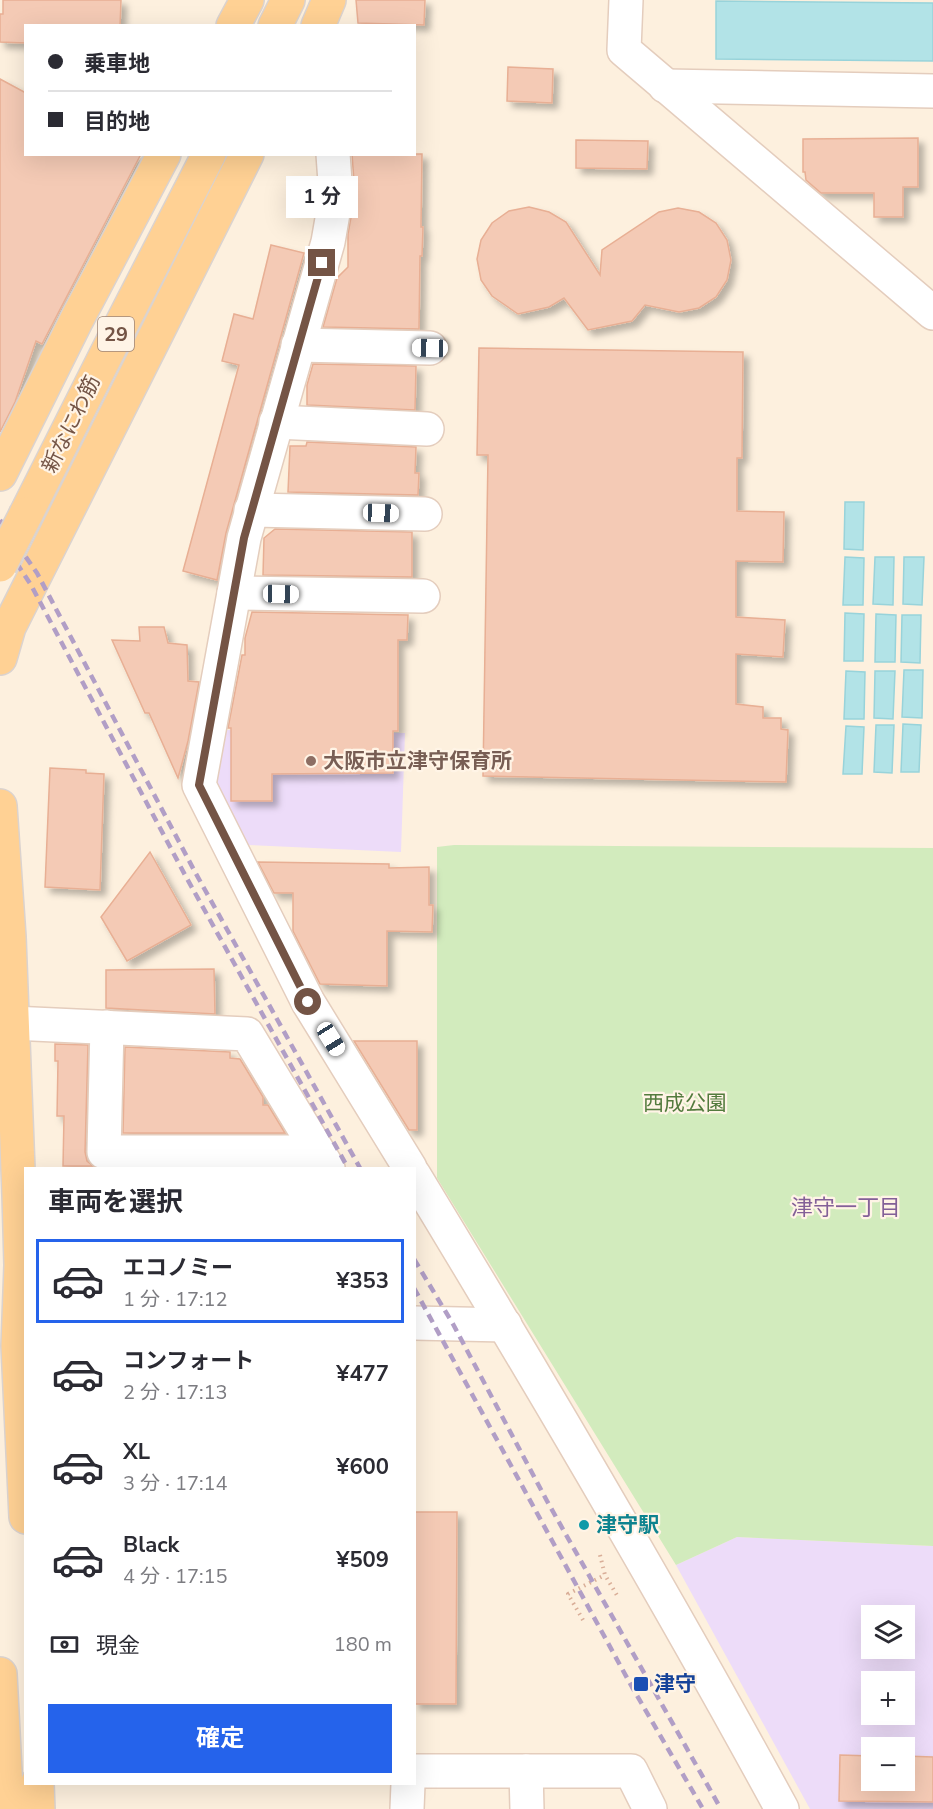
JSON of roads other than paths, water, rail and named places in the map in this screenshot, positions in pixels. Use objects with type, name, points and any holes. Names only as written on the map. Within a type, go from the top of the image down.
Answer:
[{"type":"main road","points":[[234,24],[246,0]]},
{"type":"main road","points":[[276,24],[288,0]]},
{"type":"main road","points":[[319,24],[329,0]]},
{"type":"main road","points":[[0,474],[76,321],[163,156]]},
{"type":"main road","name":"新なにわ筋","points":[[0,565],[208,156]]},
{"type":"main road","points":[[0,658],[9,627],[246,156]]},
{"type":"main road","points":[[0,806],[9,937],[21,1265],[13,1326],[24,1488]]},
{"type":"main road","points":[[0,1677],[7,1809]]},
{"type":"main road","points":[[36,1785],[38,1809]]},
{"type":"street","points":[[626,0],[624,50],[933,313]]},
{"type":"street","points":[[665,86],[933,91]]},
{"type":"street","points":[[333,156],[336,196],[328,242],[244,538],[199,785],[308,1002],[409,1167]]},
{"type":"street","points":[[298,345],[430,348]]},
{"type":"street","points":[[276,422],[427,429]]},
{"type":"street","points":[[251,510],[425,514]]},
{"type":"street","points":[[234,593],[423,596]]},
{"type":"street","points":[[12,1023],[247,1034],[323,1160]]},
{"type":"street","points":[[107,1027],[104,1152],[323,1160]]},
{"type":"street","points":[[416,1178],[505,1325],[716,1687],[782,1809]]},
{"type":"street","points":[[416,1323],[505,1325]]},
{"type":"street","points":[[526,1771],[527,1809]]},
{"type":"street","points":[[416,1772],[632,1771],[650,1809]]},
{"type":"street","points":[[407,1809],[408,1785]]},
{"type":"water","points":[[716,1],[933,3],[933,61],[716,59]]},
{"type":"water","points":[[845,502],[864,502],[863,550],[844,549]]},
{"type":"water","points":[[845,557],[864,558],[863,605],[843,605]]},
{"type":"water","points":[[875,557],[894,557],[893,605],[873,604]]},
{"type":"water","points":[[904,557],[924,557],[922,605],[903,604]]},
{"type":"water","points":[[845,613],[864,614],[863,661],[844,661]]},
{"type":"water","points":[[876,614],[896,615],[895,662],[875,662]]},
{"type":"water","points":[[902,615],[921,615],[920,663],[901,662]]},
{"type":"water","points":[[904,670],[923,670],[922,718],[902,717]]},
{"type":"water","points":[[846,671],[865,672],[864,719],[844,719]]},
{"type":"water","points":[[875,671],[895,671],[893,719],[874,718]]},
{"type":"water","points":[[903,724],[921,725],[919,772],[901,772]]},
{"type":"water","points":[[876,725],[894,725],[892,773],[874,772]]},
{"type":"water","points":[[846,726],[864,727],[862,774],[843,774]]},
{"type":"railway","points":[[0,520],[37,573],[195,872],[359,1167]]},
{"type":"railway","points":[[0,538],[31,585],[185,875],[347,1167]]},
{"type":"railway","points":[[416,1262],[453,1324],[547,1501],[721,1809]]},
{"type":"railway","points":[[416,1292],[632,1687],[703,1809]]},
{"type":"place","name":"大阪市立津守保育所","points":[[311,761]]},
{"type":"place","name":"津守駅","points":[[584,1525]]},
{"type":"place","name":"津守","points":[[641,1684]]},
{"type":"district","name":"津守一丁目","points":[[846,1207]]},
{"type":"park label","name":"西成公園","points":[[685,1103]]}]
